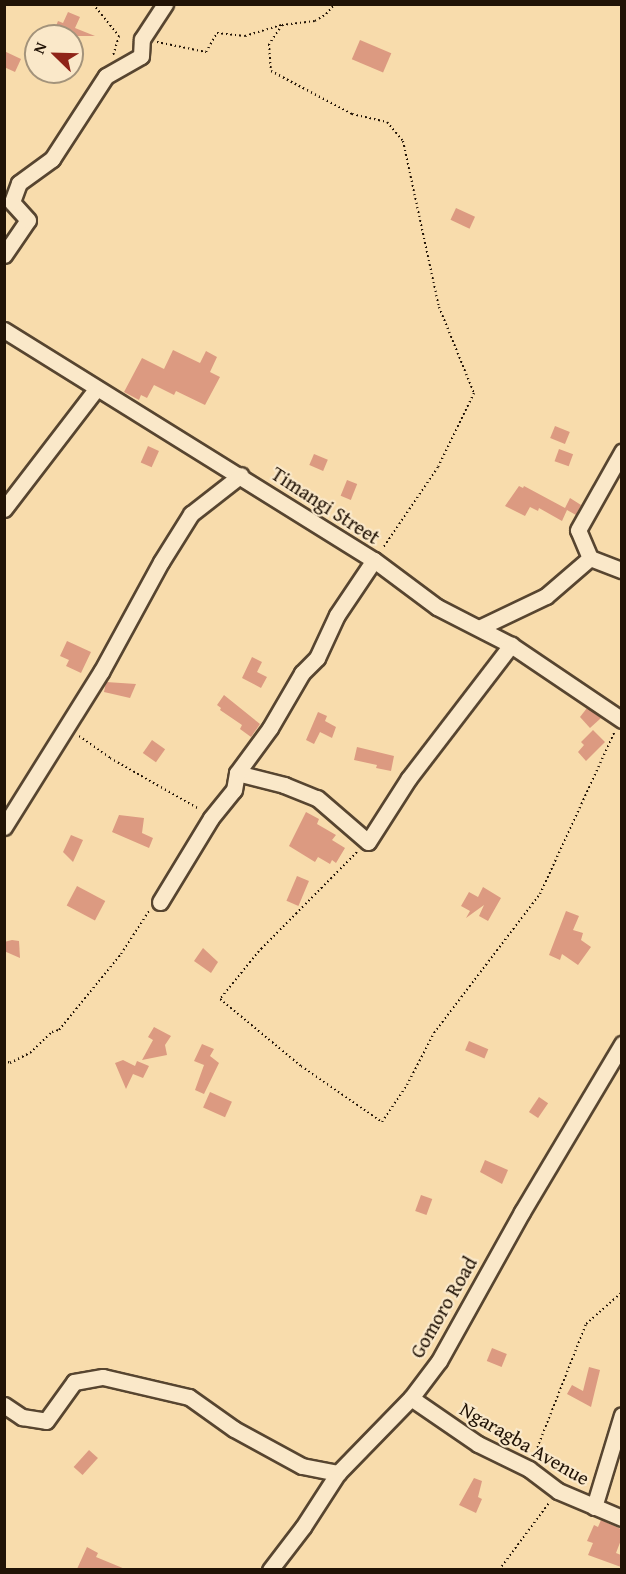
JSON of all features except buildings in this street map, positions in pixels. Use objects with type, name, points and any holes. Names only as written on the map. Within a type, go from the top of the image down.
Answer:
[{"type":"street","points":[[4,255],[28,220],[12,202],[19,183],[52,159],[106,76],[141,56],[142,39],[165,4]]},
{"type":"street","name":"Timangi Street","points":[[4,330],[96,389],[241,475],[374,560],[427,601],[512,645],[621,720]]},
{"type":"street","points":[[4,509],[96,389]]},
{"type":"street","points":[[621,452],[578,531],[590,558],[621,570]]},
{"type":"street","points":[[4,827],[67,727],[191,514],[241,475]]},
{"type":"street","points":[[481,627],[546,596],[590,558]]},
{"type":"street","points":[[160,902],[211,818],[234,790],[237,773],[270,728],[302,673],[317,658],[337,615],[374,560]]},
{"type":"street","points":[[237,773],[284,785],[317,798],[368,842],[409,778],[512,645]]},
{"type":"street","name":"Gomoro Road","points":[[270,1569],[303,1527],[338,1473],[411,1398],[440,1361],[522,1212],[621,1044]]},
{"type":"street","points":[[4,1406],[22,1417],[46,1421],[74,1382],[103,1377],[189,1397],[234,1429],[302,1466],[338,1473]]},
{"type":"street","name":"Ngaragba Avenue","points":[[411,1398],[478,1444],[529,1469],[558,1491],[621,1518]]},
{"type":"street","points":[[594,1507],[621,1415]]},
{"type":"path","points":[[93,4],[119,36],[106,76]]},
{"type":"path","points":[[142,39],[207,52],[217,33],[245,36],[282,25],[315,21],[335,4]]},
{"type":"path","points":[[282,25],[269,44],[271,71],[352,114],[387,122],[402,141],[439,308],[474,393],[438,467],[374,560]]},
{"type":"path","points":[[368,842],[259,951],[220,999],[301,1066],[382,1122],[407,1085],[434,1033],[540,894],[621,720]]},
{"type":"path","points":[[67,727],[110,758],[211,818]]},
{"type":"path","points":[[4,1060],[10,1064],[30,1053],[52,1032],[59,1030],[121,954],[150,908],[160,902]]},
{"type":"path","points":[[529,1469],[585,1324],[621,1292]]},
{"type":"path","points":[[500,1569],[558,1491]]}]
